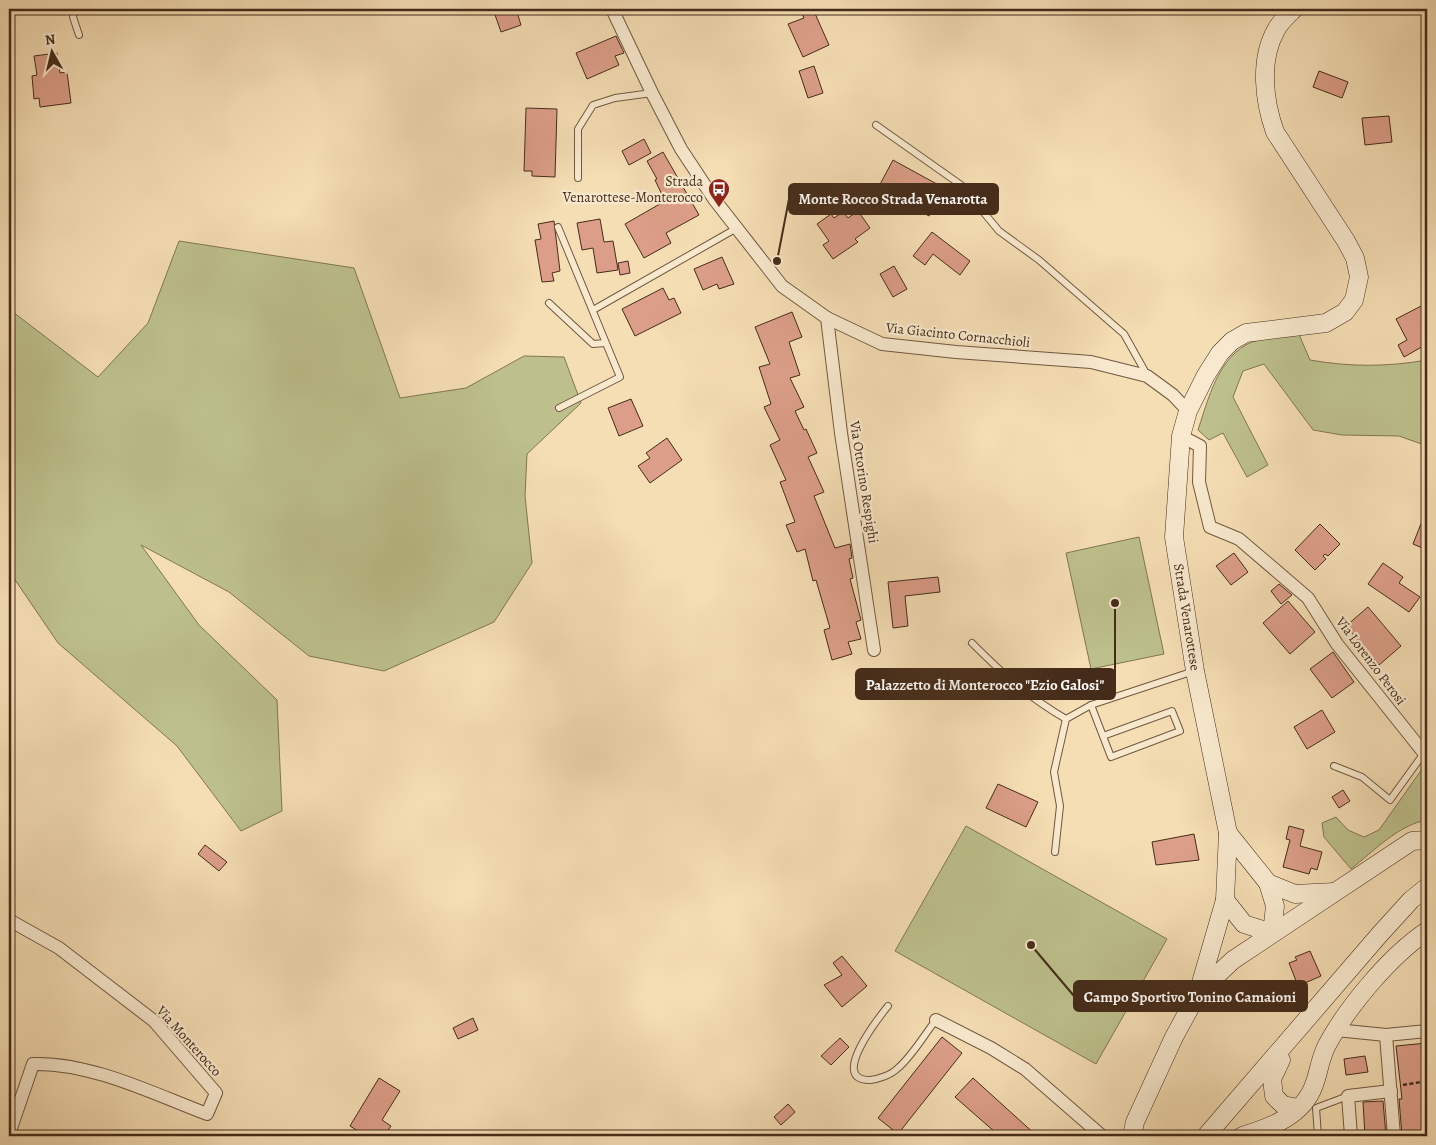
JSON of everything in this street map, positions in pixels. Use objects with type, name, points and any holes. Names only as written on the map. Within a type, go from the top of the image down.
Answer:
[{"type":"main road","name":"Strada Venarottese","points":[[1132,1136],[1135,1122],[1174,1037],[1198,993],[1225,900],[1228,833],[1195,671],[1174,537],[1181,436],[1191,407],[1211,367],[1220,353],[1232,341],[1246,333],[1326,323],[1345,312],[1357,292],[1359,277],[1357,266],[1346,241],[1280,140],[1269,113],[1266,72],[1271,40],[1277,28],[1294,9]]},
{"type":"main road","name":"Strada Venarottese","points":[[1228,833],[1268,883],[1274,906],[1272,933]]},
{"type":"main road","name":"Strada Venarottese","points":[[1198,993],[1233,960],[1272,933],[1412,841],[1427,840]]},
{"type":"main road","name":"Strada Venarottese","points":[[1268,883],[1294,894],[1335,892]]},
{"type":"main road","points":[[1206,1136],[1289,1042],[1380,934],[1411,900],[1427,887]]},
{"type":"main road","points":[[1225,900],[1244,924],[1272,933]]},
{"type":"main road","points":[[1242,1136],[1273,1126],[1288,1118],[1310,1097],[1326,1046],[1336,1030],[1386,965],[1411,941],[1427,930]]},
{"type":"main road","points":[[1289,1042],[1272,1079],[1274,1096],[1283,1105],[1298,1108]]},
{"type":"street","name":"Via Giacinto Cornacchioli","points":[[612,9],[681,149],[714,200],[782,286],[827,318],[882,344],[975,354],[1091,362],[1147,376],[1191,407]]},
{"type":"street","name":"Via Ottorino Respighi","points":[[827,318],[841,433],[874,650]]},
{"type":"street","name":"Via Lorenzo Perosi","points":[[1181,436],[1200,446],[1199,482],[1210,527],[1239,539],[1308,598],[1337,644],[1425,751]]},
{"type":"street","name":"Via Monterocco","points":[[9,920],[59,948],[154,1021],[216,1093],[207,1114],[114,1079],[52,1063],[33,1064],[9,1134]]},
{"type":"street","points":[[936,1020],[991,1048],[1026,1069],[1102,1136]]},
{"type":"street","points":[[1336,1030],[1386,1035],[1427,1031]]},
{"type":"street","points":[[1386,1035],[1394,1136]]},
{"type":"street","points":[[1351,1136],[1348,1096],[1390,1091]]},
{"type":"lane","points":[[74,9],[74,17],[79,35]]},
{"type":"lane","points":[[578,178],[578,129],[592,105],[615,98],[652,93]]},
{"type":"lane","points":[[876,124],[961,185],[999,231],[1039,260],[1124,334],[1147,376]]},
{"type":"lane","points":[[558,227],[620,378],[559,408]]},
{"type":"lane","points":[[593,310],[737,228]]},
{"type":"lane","points":[[549,303],[593,344],[605,343]]},
{"type":"lane","points":[[972,643],[1009,680],[1036,701],[1066,719]]},
{"type":"lane","points":[[1054,852],[1060,806],[1054,772],[1066,719],[1091,705],[1195,671]]},
{"type":"lane","points":[[1091,705],[1110,757],[1180,732],[1172,711],[1103,736]]},
{"type":"lane","points":[[1334,766],[1362,777],[1390,800],[1425,751]]},
{"type":"lane","points":[[888,1006],[864,1036],[854,1063],[855,1072],[860,1077],[868,1080],[881,1078],[898,1069],[936,1020]]},
{"type":"lane","points":[[1318,1136],[1316,1108],[1348,1096]]},
{"type":"path","points":[[1403,1083],[1427,1081]]},
{"type":"green space","points":[[179,241],[354,268],[400,398],[466,388],[524,356],[564,357],[581,403],[527,454],[525,496],[532,563],[494,622],[384,671],[309,656],[229,592],[141,545],[199,625],[277,700],[282,811],[241,831],[177,746],[58,643],[9,571],[9,460],[14,454],[9,450],[9,309],[98,377],[148,323]]},
{"type":"green space","points":[[1298,332],[1310,360],[1368,365],[1427,360],[1427,446],[1399,436],[1342,435],[1313,430],[1264,364],[1243,371],[1233,397],[1268,465],[1247,477],[1223,433],[1209,440],[1198,430],[1206,406],[1223,368],[1240,349],[1257,340]]},
{"type":"green space","points":[[1139,537],[1164,654],[1091,669],[1066,553]]},
{"type":"green space","points":[[1427,762],[1427,820],[1406,827],[1396,833],[1351,869],[1324,837],[1322,823],[1336,817],[1348,830],[1364,837],[1379,830]]},
{"type":"green space","points":[[966,826],[1167,939],[1096,1064],[895,951]]},
{"type":"building","points":[[493,9],[516,9],[521,25],[501,32]]},
{"type":"building","points":[[800,9],[813,9],[829,45],[803,57],[788,24],[804,18]]},
{"type":"building","points":[[616,36],[624,53],[615,56],[619,65],[587,79],[576,53]]},
{"type":"building","points":[[57,53],[60,73],[67,72],[71,103],[40,107],[39,98],[34,99],[32,76],[37,75],[34,56]]},
{"type":"building","points":[[814,66],[823,93],[808,98],[799,71]]},
{"type":"building","points":[[1319,71],[1348,82],[1342,98],[1313,87]]},
{"type":"building","points":[[526,108],[557,109],[555,177],[532,176],[532,171],[524,171]]},
{"type":"building","points":[[1389,116],[1392,142],[1365,145],[1362,118]]},
{"type":"building","points":[[644,139],[651,153],[629,165],[622,151]]},
{"type":"building","points":[[663,152],[699,215],[666,233],[671,243],[644,258],[625,224],[665,201],[655,180],[657,179],[647,161]]},
{"type":"building","points":[[893,160],[944,188],[929,216],[878,188]]},
{"type":"building","points":[[858,211],[870,228],[855,239],[858,242],[833,259],[823,245],[829,241],[817,224],[831,214],[834,218],[843,212],[848,218]]},
{"type":"building","points":[[600,219],[604,242],[613,241],[618,270],[597,273],[593,248],[582,250],[577,223]]},
{"type":"building","points":[[554,221],[560,271],[552,273],[554,281],[542,282],[535,240],[541,239],[538,224]]},
{"type":"building","points":[[932,232],[970,261],[960,275],[933,254],[925,265],[913,256]]},
{"type":"building","points":[[722,257],[734,284],[719,289],[717,284],[703,290],[694,269]]},
{"type":"building","points":[[628,261],[630,273],[620,275],[618,263]]},
{"type":"building","points":[[894,266],[907,289],[893,297],[880,274]]},
{"type":"building","points":[[663,288],[669,300],[674,298],[681,313],[635,336],[622,309]]},
{"type":"building","points":[[1427,303],[1427,344],[1404,357],[1398,345],[1407,340],[1396,319]]},
{"type":"building","points":[[792,312],[802,337],[789,342],[800,375],[790,378],[804,407],[795,411],[817,453],[808,457],[824,492],[814,496],[835,548],[850,544],[852,558],[849,559],[853,578],[850,579],[861,620],[856,622],[861,639],[848,642],[852,654],[832,660],[824,630],[830,628],[816,580],[813,581],[805,549],[797,552],[786,525],[795,522],[780,482],[786,480],[770,445],[780,440],[764,407],[771,404],[759,367],[770,364],[755,327]]},
{"type":"building","points":[[631,399],[643,426],[619,436],[608,408]]},
{"type":"building","points":[[667,438],[682,460],[650,483],[638,466],[650,458],[646,453]]},
{"type":"building","points":[[1427,511],[1427,550],[1413,544]]},
{"type":"building","points":[[1320,524],[1340,544],[1328,556],[1325,554],[1323,556],[1326,559],[1315,570],[1295,550]]},
{"type":"building","points":[[1234,553],[1248,572],[1231,585],[1216,566]]},
{"type":"building","points":[[1383,563],[1403,577],[1399,583],[1420,597],[1409,612],[1368,584]]},
{"type":"building","points":[[938,577],[940,592],[905,596],[908,626],[893,628],[888,582]]},
{"type":"building","points":[[1279,584],[1292,595],[1281,604],[1271,591]]},
{"type":"building","points":[[1288,601],[1315,632],[1290,654],[1263,623]]},
{"type":"building","points":[[1368,607],[1401,646],[1379,665],[1346,626]]},
{"type":"building","points":[[1333,652],[1354,682],[1332,698],[1310,669]]},
{"type":"building","points":[[1322,710],[1335,732],[1307,749],[1294,727]]},
{"type":"building","points":[[998,784],[1038,802],[1026,827],[986,808]]},
{"type":"building","points":[[1343,790],[1350,801],[1339,808],[1332,797]]},
{"type":"building","points":[[1289,826],[1304,830],[1300,846],[1322,852],[1317,870],[1311,868],[1309,874],[1283,867],[1290,840],[1286,839]]},
{"type":"building","points":[[1194,834],[1199,860],[1156,865],[1152,842]]},
{"type":"building","points":[[205,845],[227,862],[219,871],[198,854]]},
{"type":"building","points":[[1310,951],[1321,976],[1298,986],[1289,963],[1297,960],[1295,957]]},
{"type":"building","points":[[842,956],[867,986],[842,1007],[824,985],[842,975],[833,963]]},
{"type":"building","points":[[473,1018],[478,1030],[458,1039],[453,1028]]},
{"type":"building","points":[[942,1037],[962,1053],[898,1134],[878,1118]]},
{"type":"building","points":[[840,1038],[849,1047],[831,1065],[821,1056]]},
{"type":"building","points":[[1427,1043],[1427,1136],[1402,1136],[1399,1099],[1402,1099],[1396,1046]]},
{"type":"building","points":[[1365,1056],[1368,1072],[1346,1075],[1344,1059]]},
{"type":"building","points":[[379,1078],[400,1091],[382,1120],[391,1126],[384,1136],[366,1136],[350,1126]]},
{"type":"building","points":[[973,1078],[1037,1136],[1000,1136],[955,1097]]},
{"type":"building","points":[[1383,1101],[1386,1136],[1365,1136],[1363,1102]]},
{"type":"building","points":[[788,1104],[795,1112],[781,1125],[774,1117]]},
{"type":"place","name":"Strada Venarottese-Monterocco","points":[[719,208]]},
{"type":"place","name":"Monte Rocco Strada Venarotta","points":[[777,261]]},
{"type":"place","name":"Palazzetto di Monterocco \"Ezio Galosi\"","points":[[1115,603]]},
{"type":"place","name":"Campo Sportivo Tonino Camaioni","points":[[1031,945]]}]
